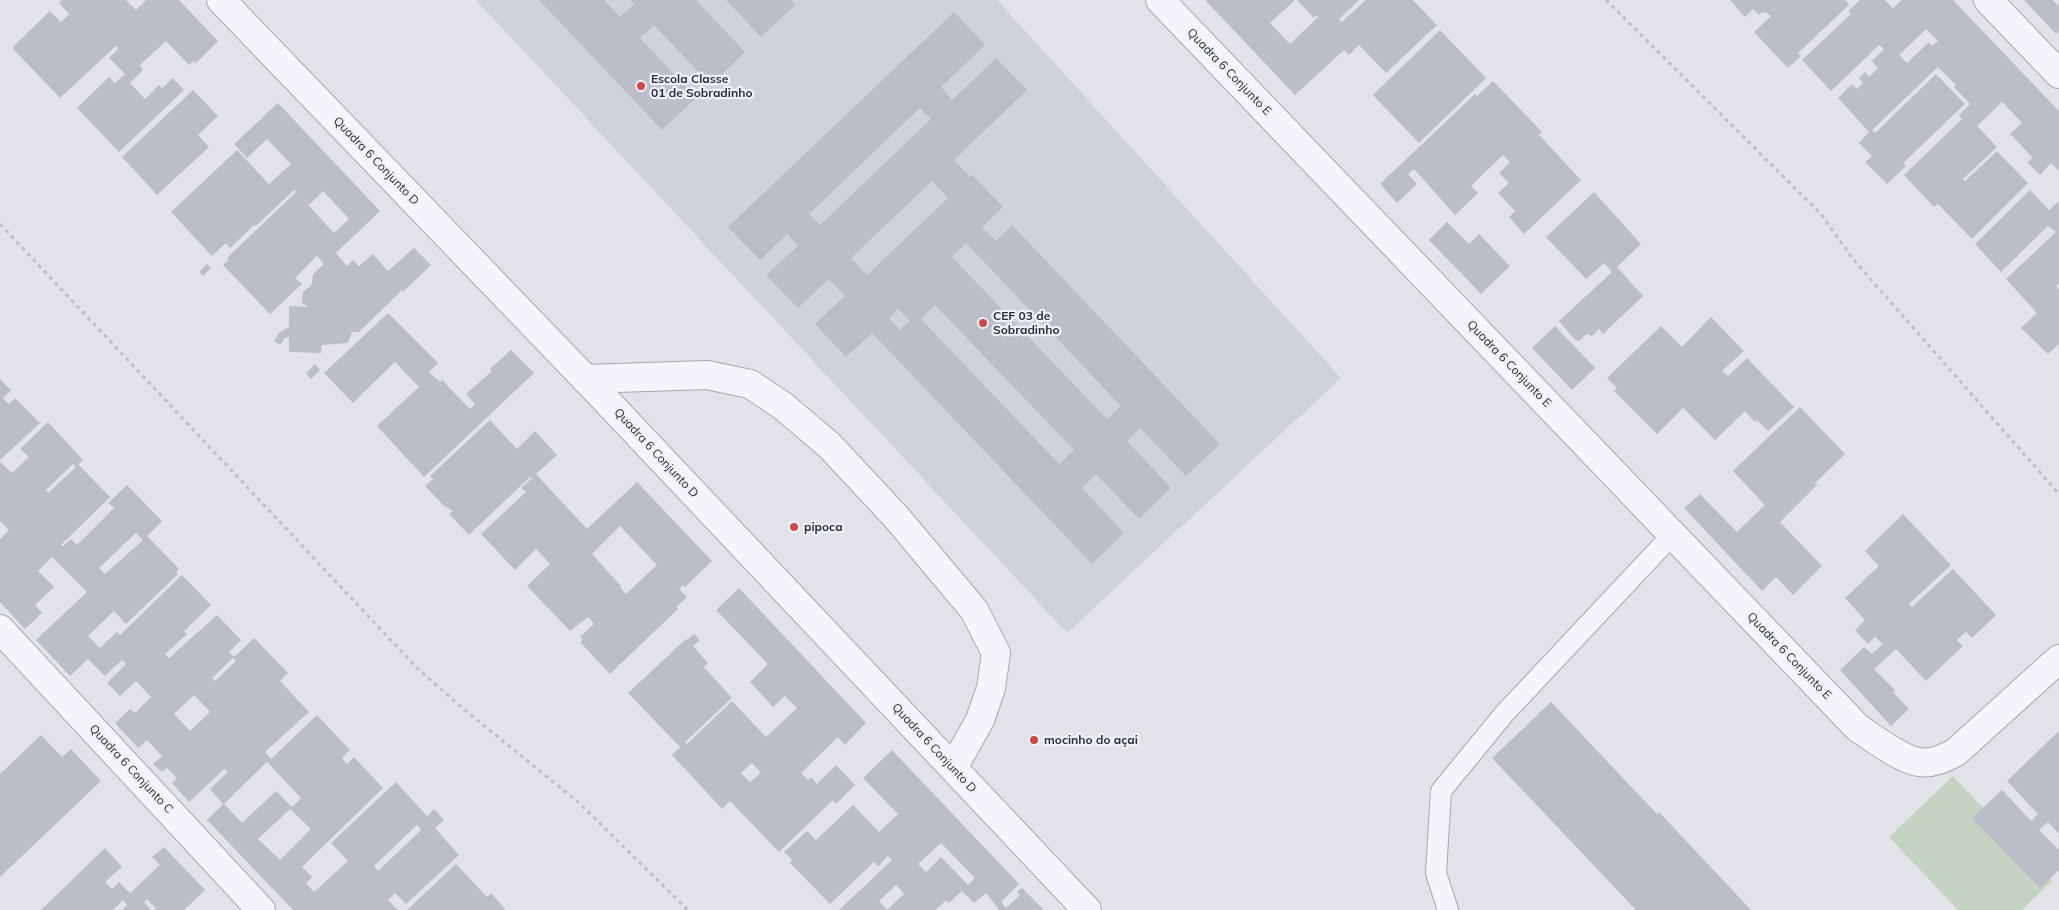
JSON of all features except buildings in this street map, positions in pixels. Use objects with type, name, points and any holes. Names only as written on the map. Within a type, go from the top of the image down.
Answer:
[{"type":"street","name":"Quadra 6 Conjunto D","points":[[221,0],[586,379],[1087,910]]},
{"type":"street","name":"Quadra 6 Conjunto E","points":[[1160,0],[1858,728],[1885,747],[1912,760],[1920,762],[1941,760],[1956,752],[2059,659]]},
{"type":"street","points":[[1988,0],[2059,74]]},
{"type":"street","points":[[586,379],[707,375],[750,384],[783,406],[830,446],[897,518],[974,610],[996,653],[991,688],[980,720],[953,768]]},
{"type":"street","name":"Quadra 6 Conjunto C","points":[[0,628],[261,910]]},
{"type":"lane","points":[[1448,910],[1436,873],[1441,790],[1504,714],[1673,534]]},
{"type":"path","points":[[1606,0],[1821,214],[1853,259],[2059,494]]},
{"type":"path","points":[[0,224],[417,668],[460,706],[578,802],[688,910]]},
{"type":"shaded area","points":[[476,0],[997,0],[1341,378],[1067,633]]},
{"type":"green space","points":[[1953,776],[2052,881],[2022,910],[1958,910],[1889,837]]},
{"type":"place","name":"Escola Classe 01 de Sobradinho","points":[[641,86]]},
{"type":"place","name":"CEF 03 de Sobradinho","points":[[983,323]]},
{"type":"place","name":"pipoca","points":[[794,527]]},
{"type":"place","name":"mocinho do açai","points":[[1034,740]]}]
